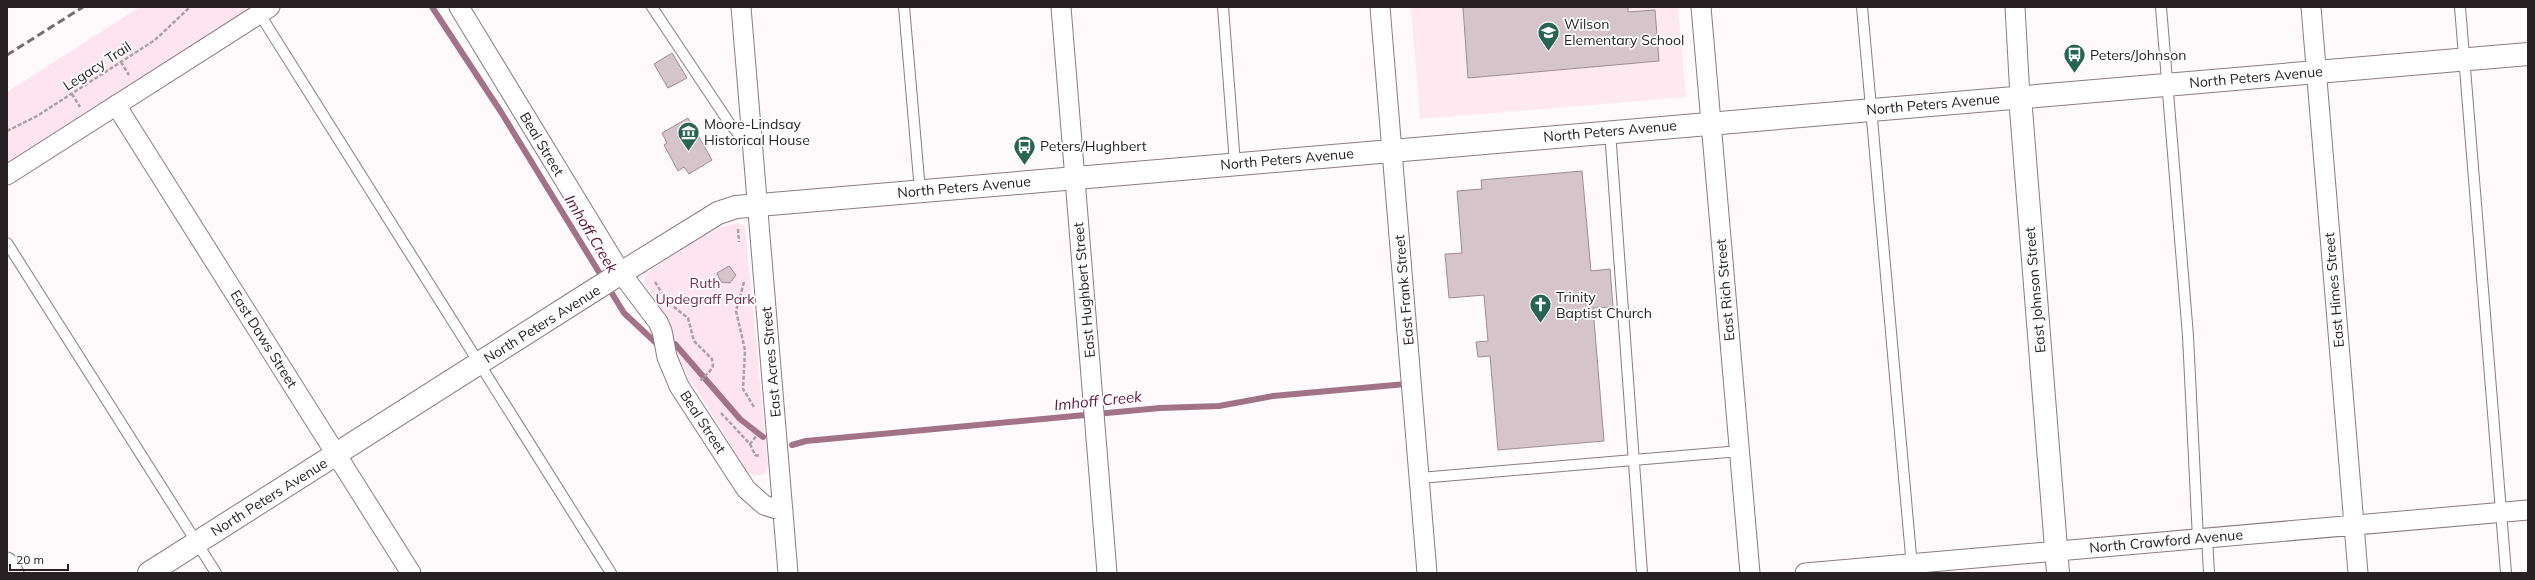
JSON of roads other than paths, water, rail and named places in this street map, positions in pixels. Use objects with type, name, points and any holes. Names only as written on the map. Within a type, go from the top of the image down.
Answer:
[{"type":"street","name":"Beal Street","points":[[459,7],[617,276],[658,322],[679,386],[746,489],[764,506],[783,511]]},
{"type":"street","name":"East Acres Street","points":[[741,7],[788,573]]},
{"type":"street","name":"East Hughbert Street","points":[[1061,7],[1107,573]]},
{"type":"street","name":"East Frank Street","points":[[1380,7],[1427,573]]},
{"type":"street","name":"East Rich Street","points":[[1701,7],[1750,573]]},
{"type":"street","name":"East Johnson Street","points":[[2014,7],[2058,573]]},
{"type":"street","name":"East Himes Street","points":[[2311,7],[2315,71],[2358,573]]},
{"type":"street","points":[[7,176],[264,10]]},
{"type":"street","name":"North Peters Avenue","points":[[149,573],[718,213],[736,207],[1710,122],[2528,54]]},
{"type":"street","name":"East Daws Street","points":[[116,105],[411,573]]},
{"type":"street","name":"North Crawford Avenue","points":[[1805,573],[1912,568],[2056,551],[2528,510]]},
{"type":"street","points":[[7,562],[14,573]]},
{"type":"lane","points":[[652,7],[730,124],[737,132],[752,140]]},
{"type":"lane","points":[[904,7],[920,191]]},
{"type":"lane","points":[[1223,7],[1235,164]]},
{"type":"lane","points":[[1862,7],[1912,568]]},
{"type":"lane","points":[[2161,7],[2166,84],[2188,336],[2202,538],[2209,573]]},
{"type":"lane","points":[[2460,7],[2506,573]]},
{"type":"lane","points":[[264,10],[479,363],[611,573]]},
{"type":"lane","points":[[1610,131],[1642,573]]},
{"type":"lane","points":[[7,243],[216,573]]},
{"type":"lane","points":[[1420,478],[1740,451]]},
{"type":"waterway","name":"Imhoff Creek","points":[[432,7],[501,112],[624,313],[655,342],[675,344],[740,419],[763,437]]},
{"type":"waterway","name":"Imhoff Creek","points":[[792,445],[806,441],[1160,408],[1219,406],[1273,396],[1406,384]]},
{"type":"railway","points":[[7,55],[83,7]]},
{"type":"place","name":"Wilson Elementary School","points":[[1548,52]]},
{"type":"place","name":"Peters/Johnson","points":[[2075,74]]},
{"type":"place","name":"Moore-Lindsay Historical House","points":[[688,152]]},
{"type":"place","name":"Peters/Hughbert","points":[[1024,166]]},
{"type":"place","name":"Trinity Baptist Church","points":[[1540,324]]},
{"type":"park label","name":"Ruth Updegraff Park","points":[[705,292]]}]
